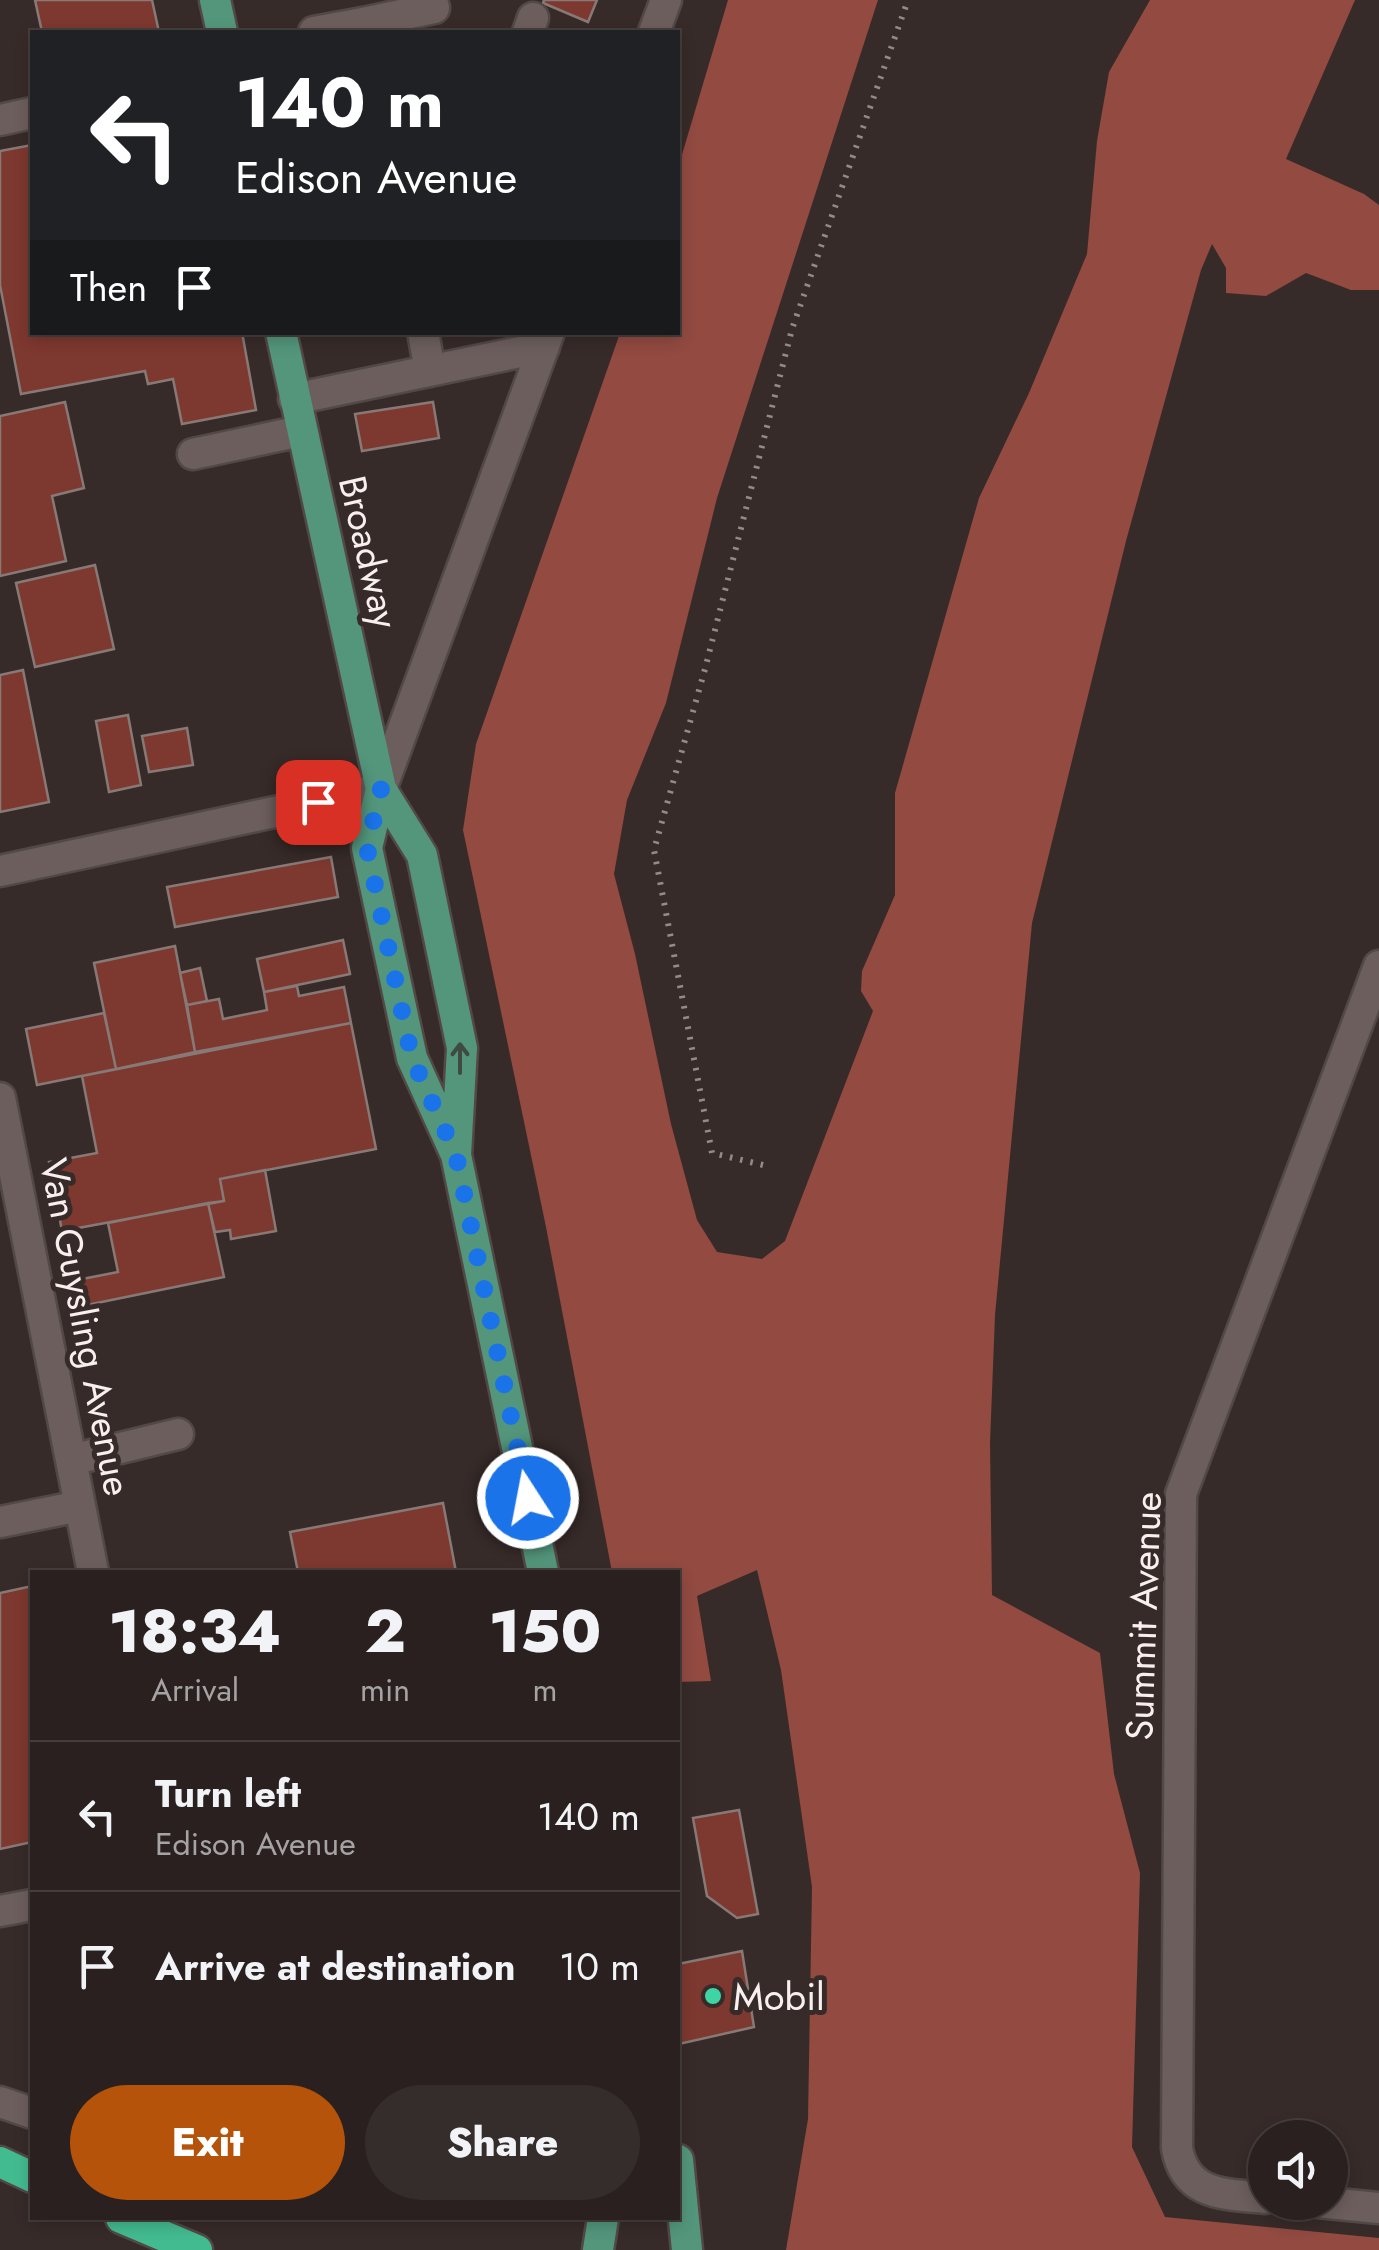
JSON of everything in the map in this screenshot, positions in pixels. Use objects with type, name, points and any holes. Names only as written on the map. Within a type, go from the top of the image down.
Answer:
[{"type":"highway","points":[[0,2162],[30,2176]]},
{"type":"highway","points":[[132,2222],[197,2250]]},
{"type":"main road","points":[[216,0],[222,30]]},
{"type":"main road","name":"Broadway","points":[[282,335],[381,789],[422,855],[462,1048],[456,1155]]},
{"type":"main road","name":"Broadway","points":[[381,789],[367,848],[412,1058],[456,1155],[543,1570]]},
{"type":"main road","points":[[680,2182],[686,2250]]},
{"type":"main road","points":[[598,2250],[603,2220]]},
{"type":"street","points":[[655,30],[666,0]]},
{"type":"street","points":[[339,30],[438,14]]},
{"type":"street","points":[[0,120],[30,114]]},
{"type":"street","points":[[424,335],[430,371]]},
{"type":"street","points":[[294,399],[430,371],[547,340]]},
{"type":"street","points":[[0,871],[381,789],[547,340]]},
{"type":"street","points":[[193,454],[302,432]]},
{"type":"street","name":"Summit Avenue","points":[[1248,2196],[1207,2190],[1180,2167],[1177,2148],[1180,1494],[1379,966]]},
{"type":"street","name":"Van Guysling Avenue","points":[[0,1098],[12,1227],[71,1460],[94,1570]]},
{"type":"street","points":[[71,1460],[178,1434]]},
{"type":"street","points":[[0,1522],[80,1506]]},
{"type":"street","points":[[0,1911],[30,1905]]},
{"type":"street","points":[[0,2102],[30,2112]]},
{"type":"street","points":[[1348,2205],[1379,2208]]},
{"type":"path","points":[[763,1165],[712,1153],[654,850],[792,329],[908,0]]},
{"type":"shaded area","points":[[728,0],[878,0],[717,498],[666,703],[627,800],[614,874],[697,1220],[717,1252],[762,1259],[785,1241],[873,1011],[861,991],[862,971],[895,895],[895,793],[979,498],[1029,393],[1087,254],[1097,141],[1109,72],[1150,0],[1355,0],[1286,159],[1364,194],[1379,205],[1379,290],[1351,290],[1306,273],[1266,296],[1226,293],[1226,268],[1212,244],[1201,270],[1126,541],[1032,923],[995,1315],[990,1443],[992,1595],[1100,1653],[1114,1774],[1140,1873],[1132,2147],[1165,2217],[1379,2238],[1379,2250],[786,2250],[808,2119],[812,1887],[781,1670],[757,1570],[697,1596],[711,1681],[680,1682],[680,1570],[612,1570],[546,1227],[463,830],[476,744],[619,335],[680,335],[680,161]]},
{"type":"building","points":[[35,0],[152,0],[159,30],[42,30]]},
{"type":"building","points":[[597,0],[588,22],[543,3]]},
{"type":"building","points":[[30,145],[30,335],[243,335],[256,410],[182,424],[173,379],[148,384],[145,371],[21,394],[0,285],[0,151]]},
{"type":"building","points":[[65,402],[84,488],[52,496],[66,561],[0,576],[0,416]]},
{"type":"building","points":[[433,402],[439,438],[362,451],[355,414]]},
{"type":"building","points":[[95,565],[114,649],[35,667],[16,583]]},
{"type":"building","points":[[23,670],[49,802],[0,812],[0,675]]},
{"type":"building","points":[[128,715],[141,785],[109,792],[96,721]]},
{"type":"building","points":[[187,728],[193,765],[149,772],[142,736]]},
{"type":"building","points":[[331,857],[338,897],[175,927],[167,887]]},
{"type":"building","points":[[343,940],[350,974],[264,992],[257,959]]},
{"type":"building","points":[[175,946],[195,1052],[116,1069],[94,963]]},
{"type":"building","points":[[200,968],[207,1001],[187,1005],[180,973]]},
{"type":"building","points":[[297,986],[299,996],[344,987],[351,1023],[195,1052],[187,1005],[219,999],[223,1019],[267,1010],[264,992]]},
{"type":"building","points":[[104,1013],[116,1069],[37,1085],[26,1029]]},
{"type":"building","points":[[351,1023],[376,1149],[220,1179],[224,1201],[62,1231],[49,1162],[97,1153],[82,1076]]},
{"type":"building","points":[[265,1170],[276,1231],[231,1239],[230,1230],[215,1232],[208,1203],[224,1201],[220,1179]]},
{"type":"building","points":[[208,1203],[224,1277],[82,1306],[77,1280],[118,1272],[108,1223]]},
{"type":"building","points":[[443,1503],[456,1570],[298,1570],[290,1532]]},
{"type":"building","points":[[30,1586],[30,1842],[0,1849],[0,1593]]},
{"type":"building","points":[[739,1810],[758,1914],[737,1918],[707,1896],[693,1818]]},
{"type":"building","name":"Mobil","points":[[742,1951],[754,2027],[680,2044],[680,1964]]},
{"type":"place","name":"Mobil","points":[[713,1996]]},
{"type":"route","points":[[318,802],[381,789],[367,848],[412,1058],[456,1155],[528,1498]]}]
